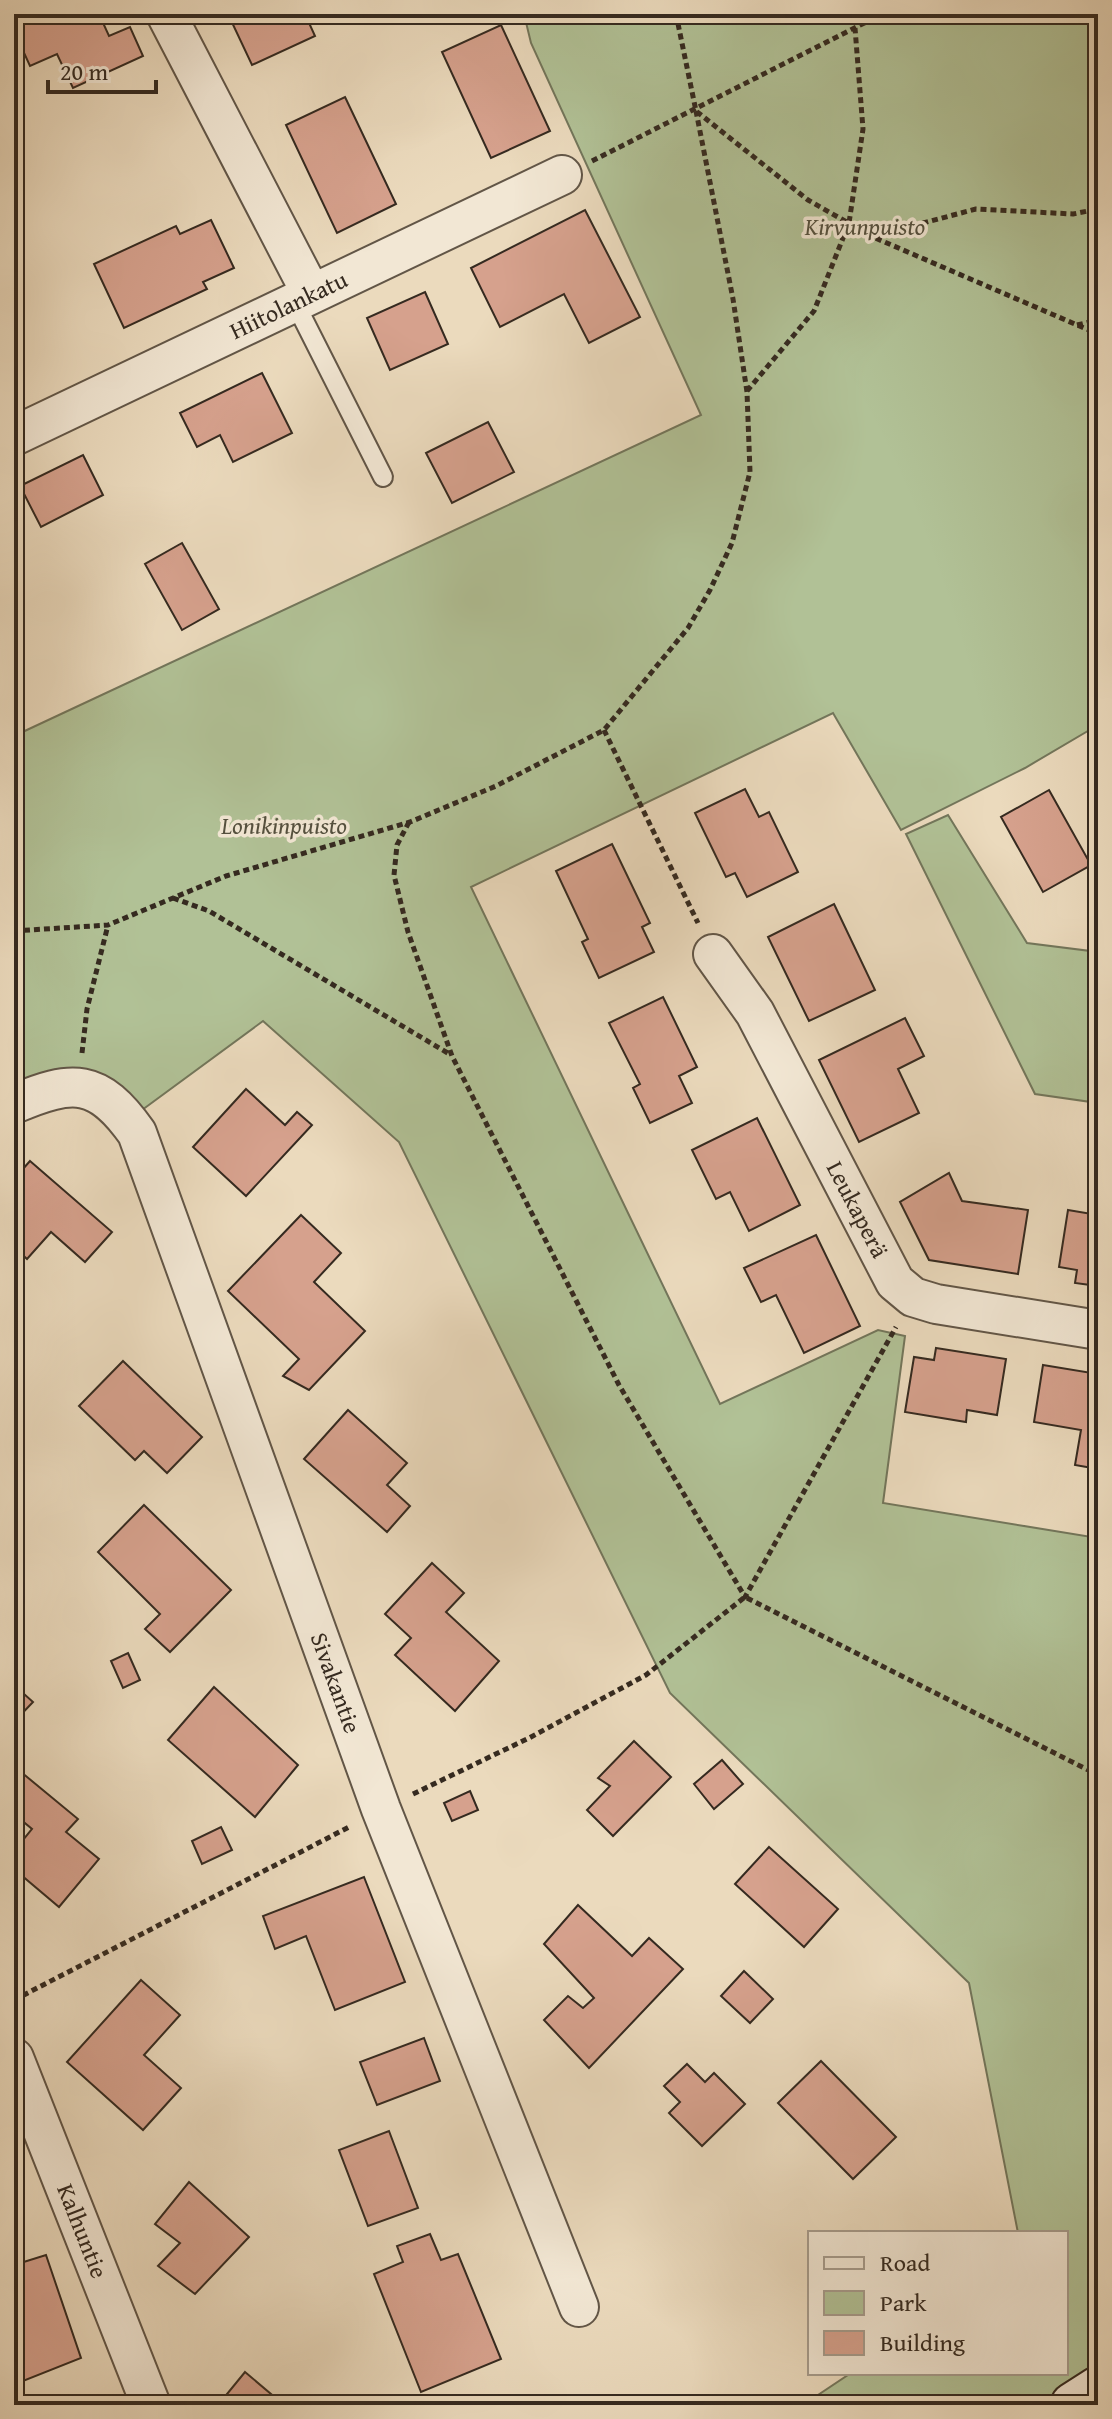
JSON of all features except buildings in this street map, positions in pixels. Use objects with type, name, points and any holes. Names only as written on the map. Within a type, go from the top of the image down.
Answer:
[{"type":"main road","points":[[1073,2405],[1098,2389]]},
{"type":"street","points":[[166,14],[302,297]]},
{"type":"street","name":"Hiitolankatu","points":[[14,436],[562,175]]},
{"type":"street","name":"Leukaperä","points":[[713,954],[755,1013],[895,1282],[913,1297]]},
{"type":"street","points":[[14,1104],[46,1090],[73,1086]]},
{"type":"street","name":"Sivakantie","points":[[73,1086],[95,1090],[119,1109],[137,1133],[381,1809],[579,2307]]},
{"type":"street","points":[[913,1297],[1098,1330]]},
{"type":"street","name":"Kalhuntie","points":[[14,2058],[151,2405]]},
{"type":"lane","points":[[302,297],[383,477]]},
{"type":"path","points":[[14,931],[108,925],[226,876],[410,822],[496,786],[604,730],[688,628],[732,543],[750,472],[747,392],[676,14]]},
{"type":"path","points":[[562,175],[696,111],[882,14]]},
{"type":"path","points":[[747,392],[814,311],[849,223],[863,129],[855,28]]},
{"type":"path","points":[[696,111],[808,200],[873,237],[1098,334]]},
{"type":"path","points":[[873,237],[976,209],[1073,214],[1098,209]]},
{"type":"path","points":[[1076,326],[1098,320]]},
{"type":"path","points":[[604,730],[713,954]]},
{"type":"path","points":[[410,822],[397,845],[394,875],[408,932],[452,1056],[619,1385],[745,1597],[1098,1775]]},
{"type":"path","points":[[173,898],[209,911],[452,1056]]},
{"type":"path","points":[[73,1086],[81,1063],[87,1009],[108,925]]},
{"type":"path","points":[[14,2000],[381,1809],[529,1738],[646,1675],[745,1597],[913,1297]]},
{"type":"green space","name":"Lonikinpuisto","points":[[524,14],[1098,14],[1098,725],[1025,768],[901,830],[833,713],[471,887],[720,1404],[878,1330],[905,1336],[883,1503],[1098,1538],[1098,2398],[1087,2405],[803,2405],[848,2375],[1068,2375],[1068,2231],[1018,2231],[969,1983],[670,1693],[399,1142],[263,1021],[142,1110],[14,1093],[14,736],[701,415],[531,43]]},
{"type":"green space","points":[[948,815],[1027,943],[1098,952],[1098,1103],[1035,1094],[906,834]]},
{"type":"park label","name":"Kirvunpuisto","points":[[865,227]]}]
